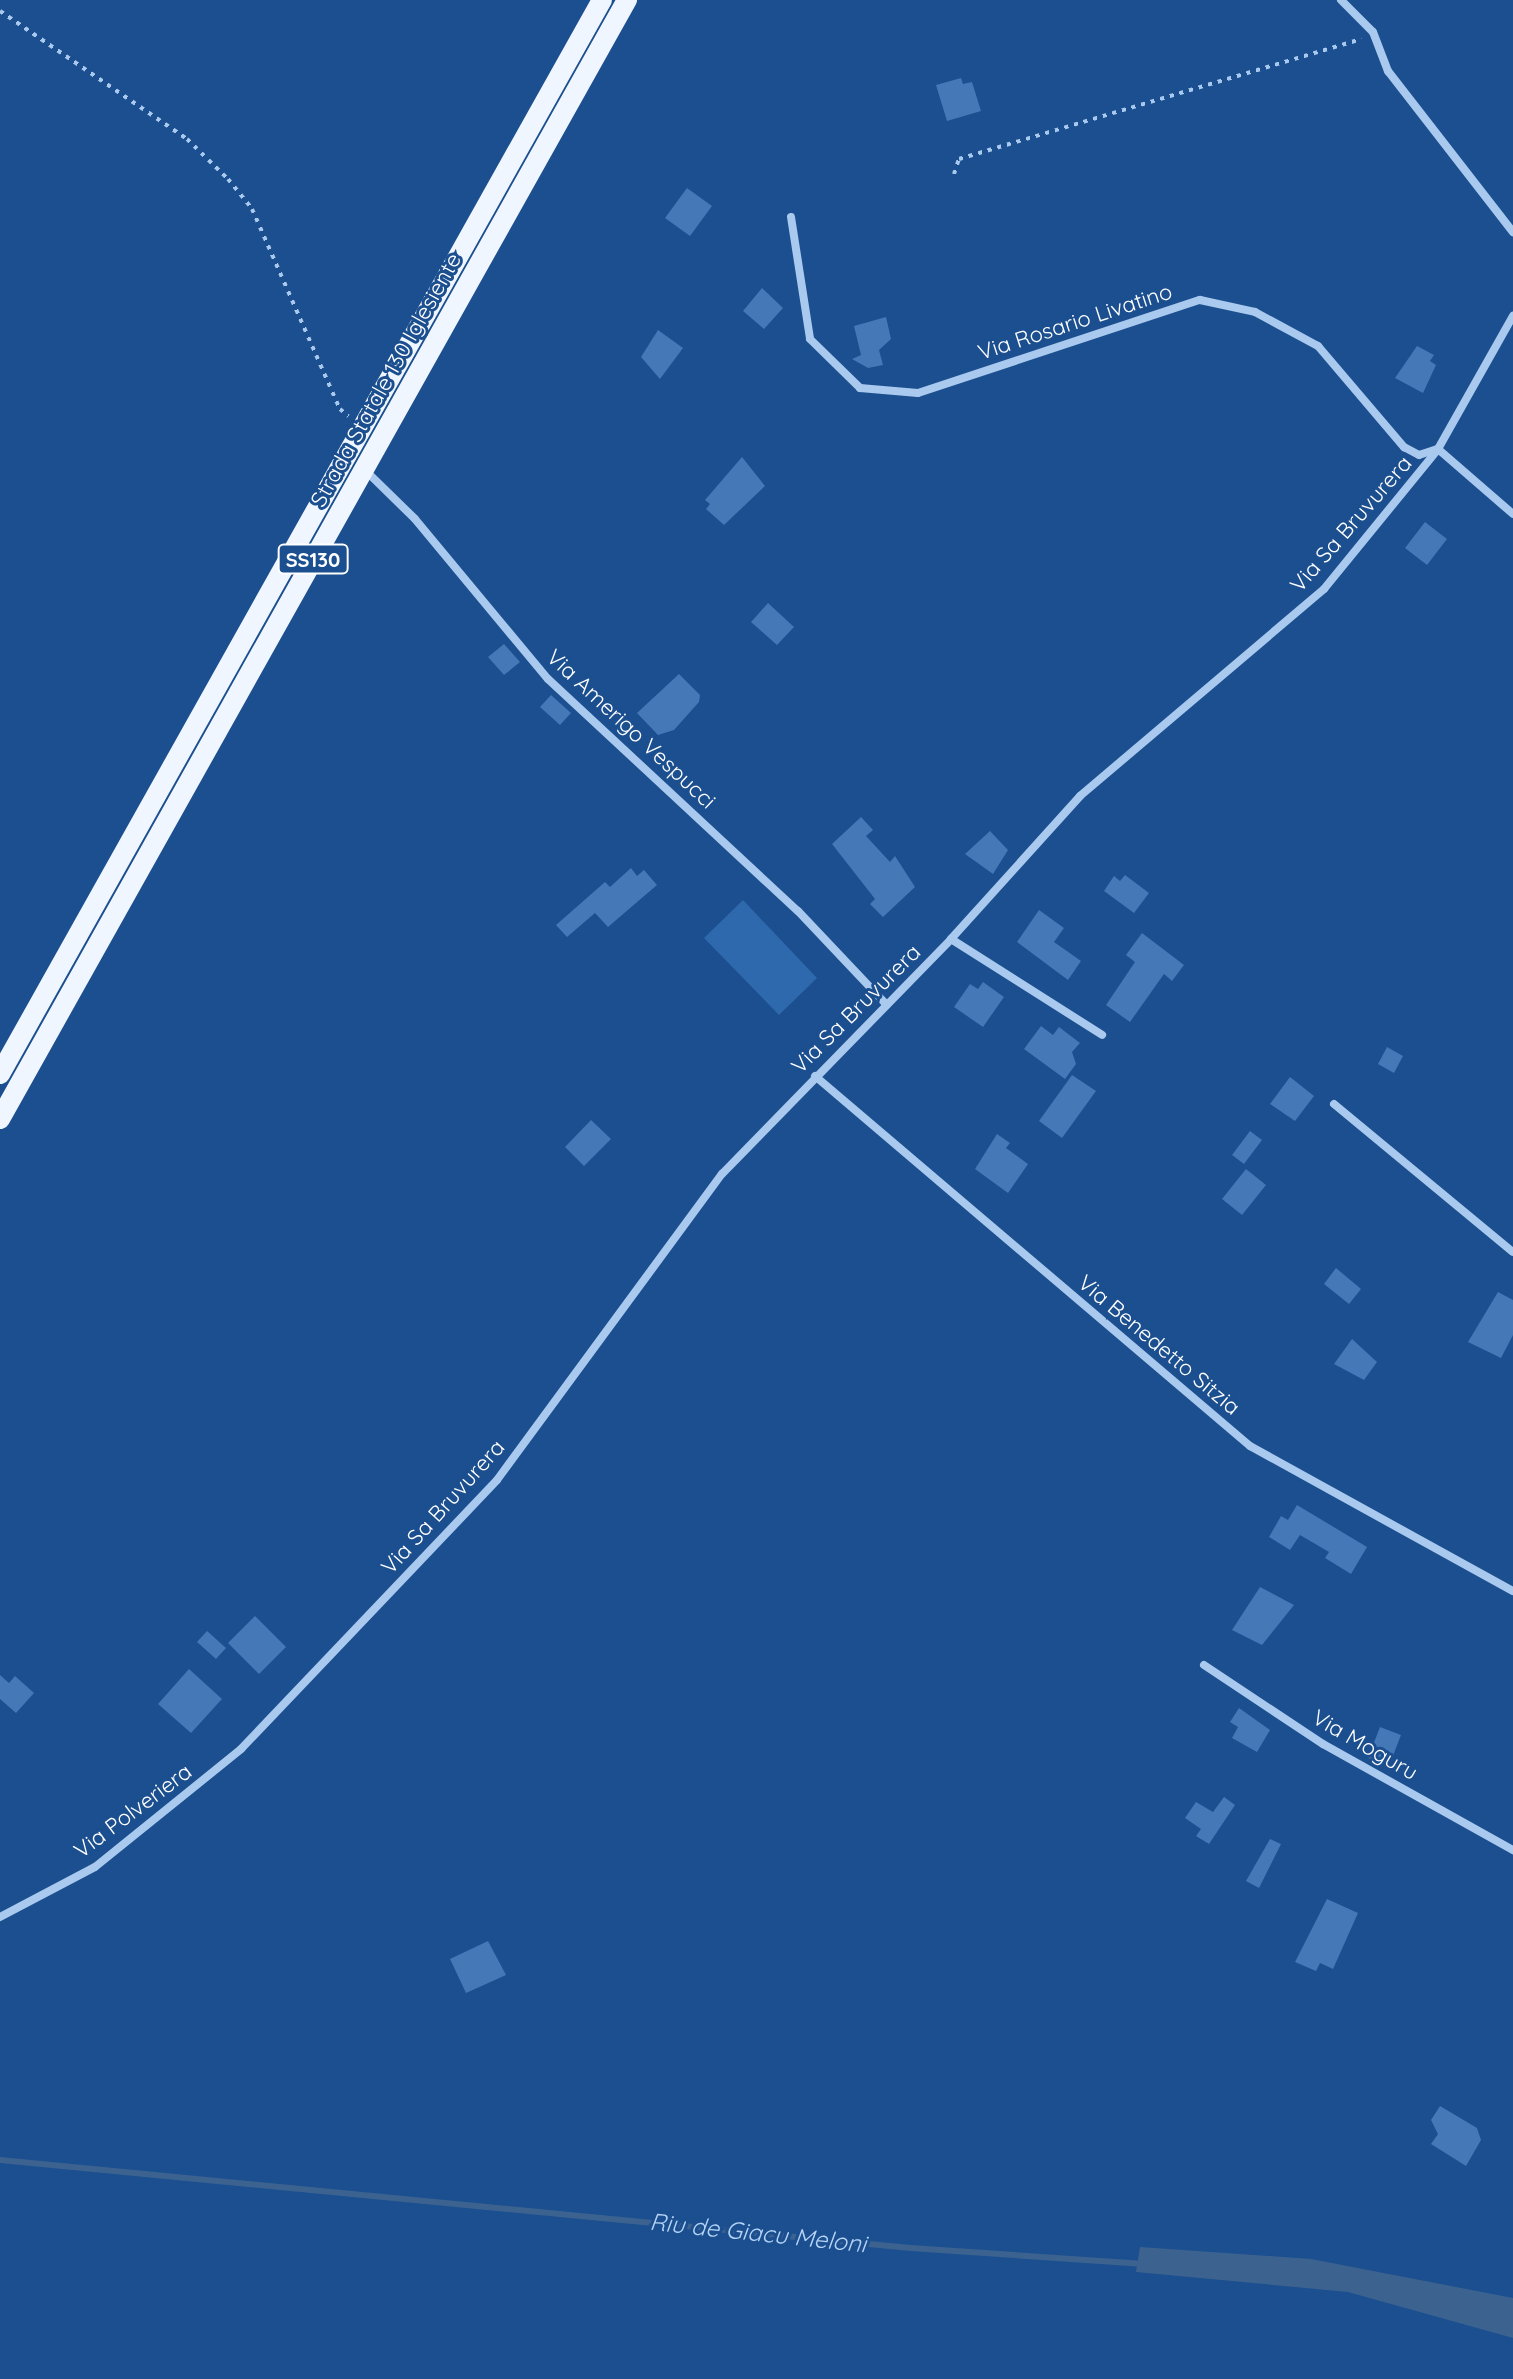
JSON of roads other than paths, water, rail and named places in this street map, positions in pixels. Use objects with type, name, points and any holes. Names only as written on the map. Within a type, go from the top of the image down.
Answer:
[{"type":"main road","name":"Strada Statale 130 Iglesiente","points":[[0,1074],[602,0]]},
{"type":"main road","name":"Strada Statale 130 Iglesiente","points":[[0,1119],[627,0]]},
{"type":"street","points":[[1341,0],[1373,32],[1388,71],[1513,232]]},
{"type":"street","name":"Via Rosario Livatino","points":[[791,217],[810,339],[860,388],[918,393],[1200,300],[1255,312],[1318,346],[1404,447],[1419,455],[1438,449]]},
{"type":"street","name":"Via Sa Bruvurera","points":[[241,1749],[497,1480],[722,1174],[951,939],[1080,796],[1324,589],[1438,449],[1513,316]]},
{"type":"street","points":[[1438,449],[1513,514]]},
{"type":"street","name":"Via Amerigo Vespucci","points":[[364,468],[415,519],[548,679],[798,911],[887,1005]]},
{"type":"street","points":[[951,939],[1102,1035]]},
{"type":"street","name":"Via Benedetto Sitzia","points":[[815,1076],[1250,1446],[1513,1591]]},
{"type":"street","points":[[1334,1104],[1513,1252]]},
{"type":"street","name":"Via Moguru","points":[[1204,1665],[1323,1744],[1513,1850]]},
{"type":"street","name":"Via Polveriera","points":[[0,1917],[95,1867],[241,1749]]},
{"type":"waterway","name":"Riu de Giacu Meloni","points":[[0,2160],[911,2248],[1144,2264]]}]
